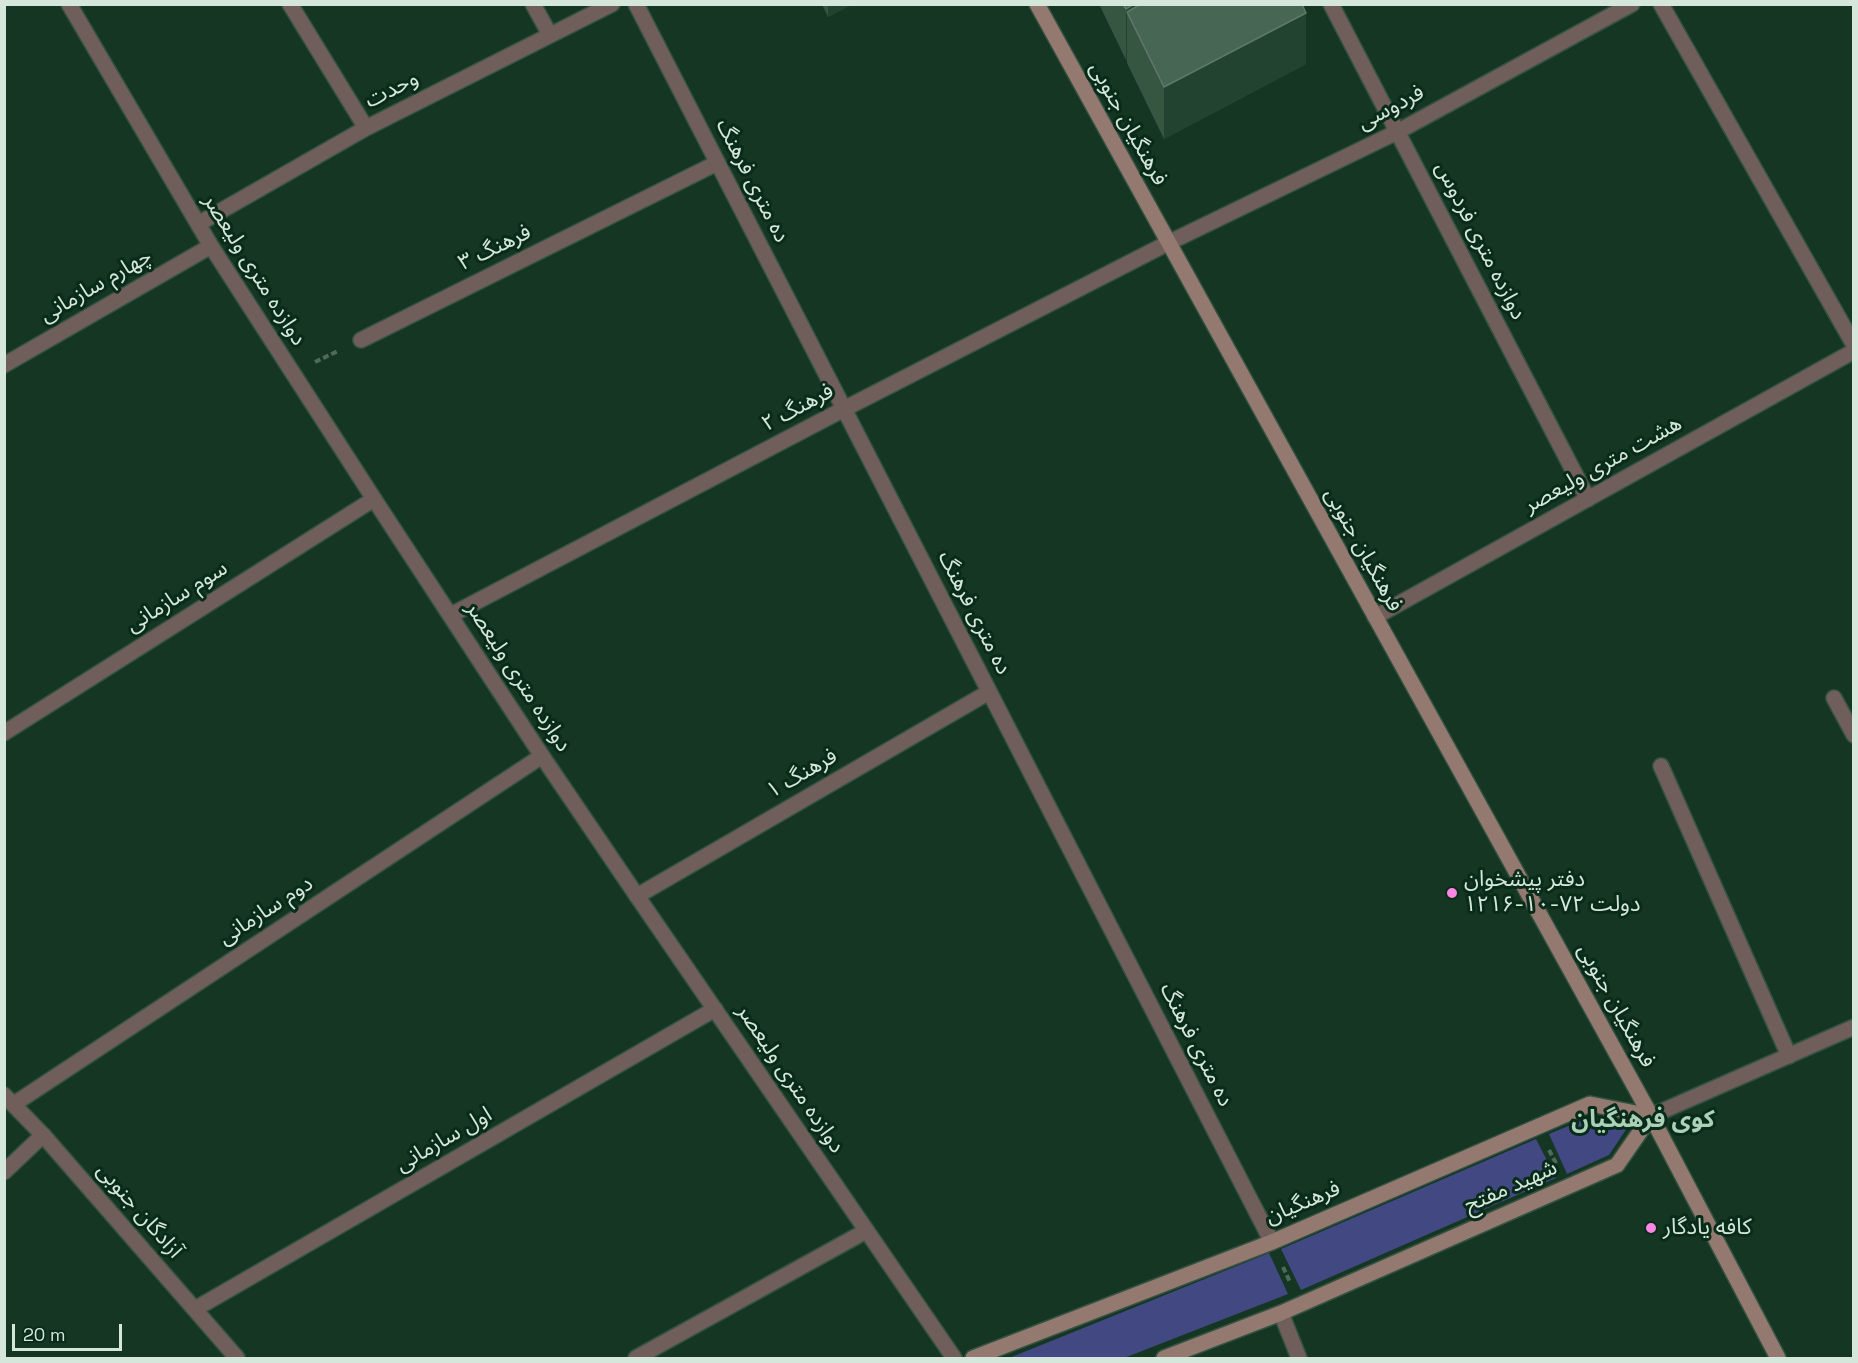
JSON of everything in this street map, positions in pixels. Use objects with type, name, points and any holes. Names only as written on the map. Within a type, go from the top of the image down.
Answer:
[{"type":"main road","name":"فرهنگیان جنوبی","points":[[1037,4],[1651,1116],[1778,1359]]},
{"type":"main road","name":"فرهنگیان","points":[[973,1359],[1272,1242],[1590,1104],[1651,1116]]},
{"type":"main road","name":"شهید مفتح","points":[[1164,1359],[1281,1313],[1617,1165],[1651,1116]]},
{"type":"street","name":"دوازده متری ولیعصر","points":[[69,4],[211,246],[374,499],[542,756],[954,1359]]},
{"type":"street","points":[[290,4],[366,128]]},
{"type":"street","points":[[533,4],[550,35]]},
{"type":"street","name":"وحدت","points":[[198,224],[366,128],[612,4]]},
{"type":"street","name":"ده متری فرهنگ","points":[[636,4],[1272,1242]]},
{"type":"street","name":"دوازده متری فردوس","points":[[1331,4],[1588,499]]},
{"type":"street","name":"فردوسی","points":[[1168,243],[1397,132],[1632,4]]},
{"type":"street","points":[[1661,4],[1854,345]]},
{"type":"street","name":"فرهنگ ۳","points":[[361,340],[717,163]]},
{"type":"street","name":"فرهنگ ۲","points":[[451,615],[844,409],[1168,243]]},
{"type":"street","name":"چهارم سازمانی","points":[[4,365],[211,246]]},
{"type":"street","name":"هشت متری ولیعصر","points":[[1375,617],[1854,351]]},
{"type":"street","name":"سوم سازمانی","points":[[4,733],[374,499]]},
{"type":"street","name":"فرهنگ ۱","points":[[637,896],[989,692]]},
{"type":"street","points":[[1834,698],[1854,735]]},
{"type":"street","name":"دوم سازمانی","points":[[9,1100],[542,756]]},
{"type":"street","points":[[1660,766],[1790,1056]]},
{"type":"street","name":"اول سازمانی","points":[[195,1309],[715,1009]]},
{"type":"street","points":[[1651,1116],[1854,1027]]},
{"type":"street","name":"آزادگان جنوبی","points":[[9,1100],[43,1135],[195,1309],[230,1356]]},
{"type":"street","points":[[4,1172],[43,1135]]},
{"type":"street","points":[[636,1359],[866,1231]]},
{"type":"street","points":[[1281,1313],[1299,1359]]},
{"type":"path","points":[[293,374],[361,340]]},
{"type":"path","points":[[1538,1126],[1568,1187]]},
{"type":"path","points":[[1272,1242],[1300,1304]]},
{"type":"shaded area","points":[[1590,1117],[1629,1125],[1609,1155],[1567,1174],[1549,1134]]},
{"type":"shaded area","points":[[1536,1139],[1556,1178],[1301,1290],[1281,1249]]},
{"type":"shaded area","points":[[1269,1253],[1288,1294],[1124,1358],[1009,1358]]},
{"type":"building","points":[[1123,4],[1134,4],[1126,9]]},
{"type":"building","points":[[1141,4],[1302,4],[1306,13],[1164,87],[1127,12]]},
{"type":"place","name":"دفتر پیشخوان دولت ۷۲-۱۰-۱۲۱۶","points":[[1452,893]]},
{"type":"place","name":"کافه یادگار","points":[[1651,1228]]},
{"type":"district","name":"کوی فرهنگیان","points":[[1643,1120]]}]
